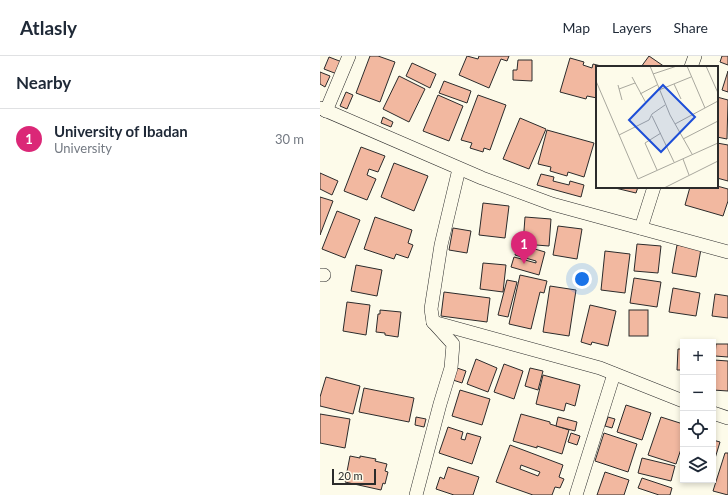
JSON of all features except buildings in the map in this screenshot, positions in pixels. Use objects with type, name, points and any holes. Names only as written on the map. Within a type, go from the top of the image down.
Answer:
[{"type":"street","points":[[349,56],[323,110],[459,169],[552,204],[728,252]]},
{"type":"street","points":[[692,66],[695,56]]},
{"type":"street","points":[[416,495],[451,368],[453,344],[433,322],[431,309],[441,245],[459,169]]},
{"type":"street","points":[[641,228],[654,188]]},
{"type":"street","points":[[433,322],[600,368],[680,400]]},
{"type":"street","points":[[576,495],[614,374]]},
{"type":"street","points":[[716,414],[728,418]]},
{"type":"place","name":"University of Ibadan","points":[[524,264]]}]
